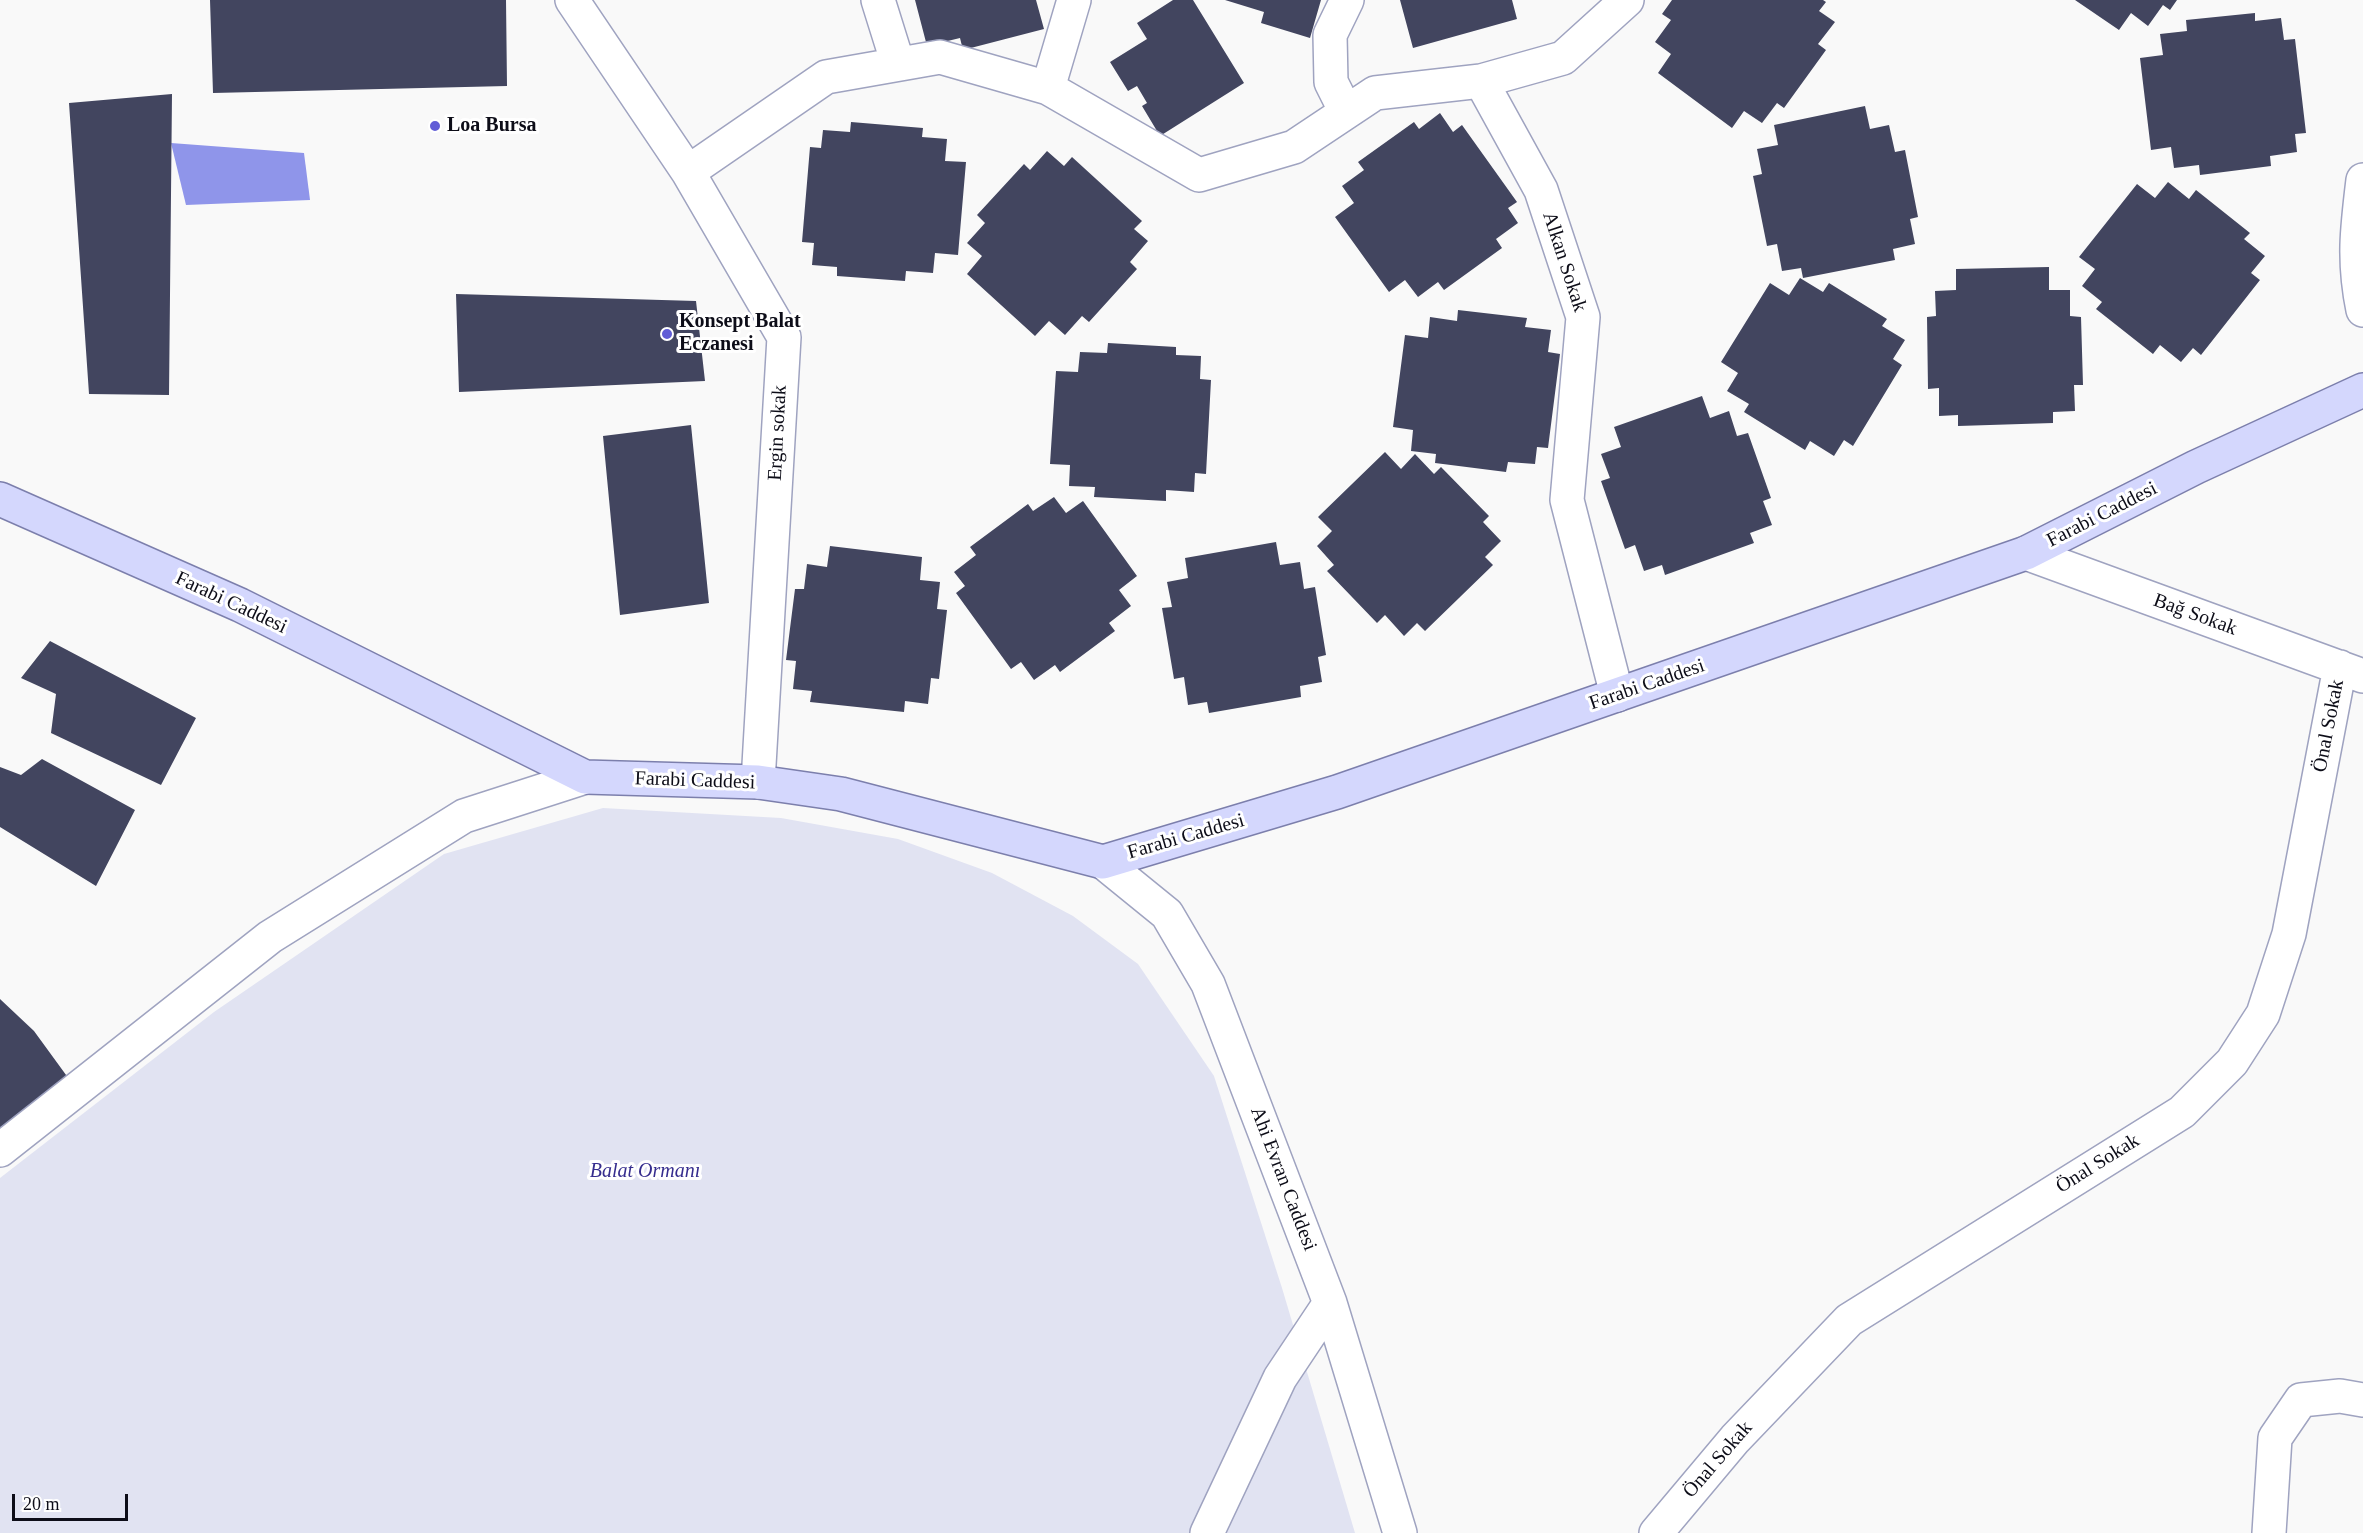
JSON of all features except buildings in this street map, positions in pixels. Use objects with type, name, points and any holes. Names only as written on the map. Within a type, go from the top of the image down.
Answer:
[{"type":"main road","name":"Farabi Caddesi","points":[[0,499],[240,605],[585,777],[758,782],[841,794],[1103,862],[1337,792],[2026,554],[2196,467],[2363,390]]},
{"type":"street","name":"Ergin sokak","points":[[572,0],[688,172],[784,338],[758,782]]},
{"type":"street","points":[[878,0],[898,64]]},
{"type":"street","points":[[1048,88],[1074,0]]},
{"type":"street","points":[[1346,112],[1331,82],[1330,35],[1347,0]]},
{"type":"street","points":[[688,172],[826,77],[940,57],[1048,88],[1199,175],[1294,147],[1375,93],[1481,81],[1563,58],[1627,0]]},
{"type":"street","name":"Alkan Sokak","points":[[1481,81],[1541,190],[1583,317],[1567,500],[1617,695]]},
{"type":"street","points":[[2363,180],[2356,242],[2357,278],[2363,310]]},
{"type":"street","name":"Bağ Sokak","points":[[2026,554],[2351,671]]},
{"type":"street","name":"Önal Sokak","points":[[1656,1533],[1735,1439],[1849,1320],[2181,1112],[2232,1062],[2263,1014],[2289,934],[2351,671]]},
{"type":"street","points":[[0,1150],[270,937],[464,816],[585,777]]},
{"type":"street","name":"Ahi Evran Caddesi","points":[[1103,862],[1167,914],[1208,984],[1330,1303],[1400,1533]]},
{"type":"street","points":[[1207,1533],[1280,1377],[1330,1303]]},
{"type":"street","points":[[2269,1533],[2275,1438],[2301,1400],[2340,1396],[2363,1400]]},
{"type":"green space","name":"Balat Ormanı","points":[[603,808],[781,818],[898,839],[992,873],[1073,916],[1138,964],[1214,1076],[1282,1288],[1355,1533],[0,1533],[0,1178],[214,1012],[444,854]]},
{"type":"water","points":[[171,143],[304,153],[310,200],[186,205]]},
{"type":"place","name":"Loa Bursa","points":[[435,126]]},
{"type":"place","name":"Konsept Balat Eczanesi","points":[[667,334]]}]
